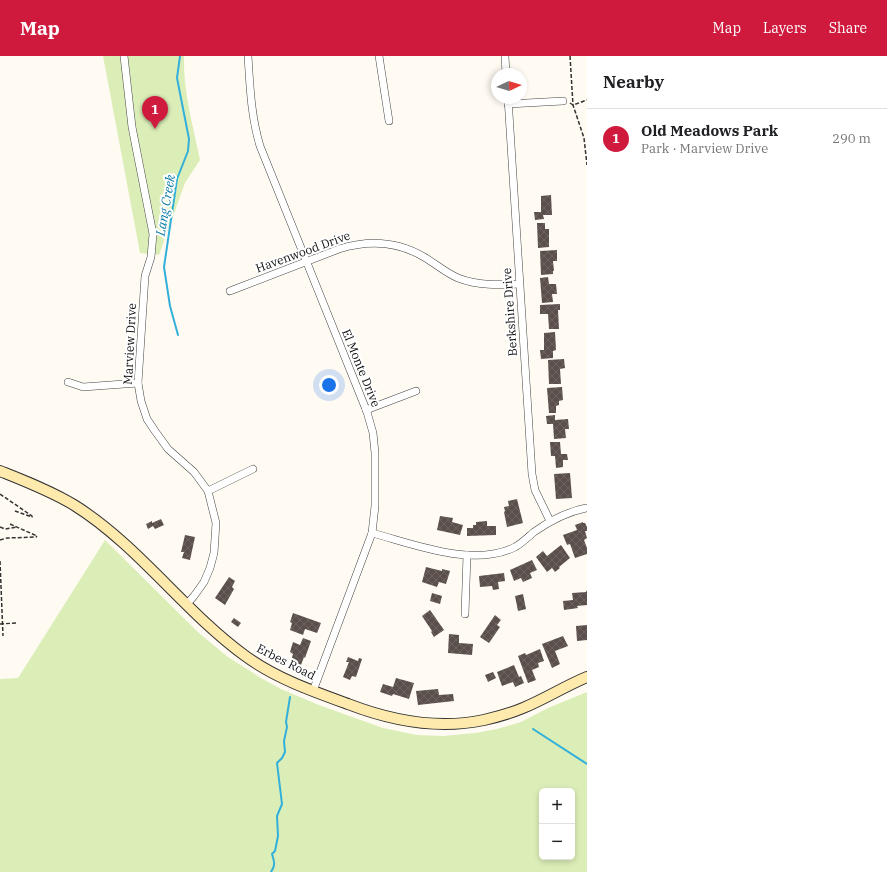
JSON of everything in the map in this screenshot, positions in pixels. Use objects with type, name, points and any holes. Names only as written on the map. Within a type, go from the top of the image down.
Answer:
[{"type":"main road","name":"Erbes Road","points":[[0,471],[40,486],[74,505],[108,530],[131,550],[215,632],[245,656],[276,674],[313,691],[367,711],[391,718],[425,724],[484,720],[517,710],[587,677]]},
{"type":"street","name":"Marview Drive","points":[[124,56],[132,127],[153,234],[151,257],[145,276],[138,383],[141,401],[147,419],[168,449],[194,472],[208,491],[216,522],[214,553],[210,568],[204,582],[187,604]]},
{"type":"street","name":"El Monte Drive","points":[[248,56],[254,128],[366,410],[373,433],[376,506],[372,533],[313,691]]},
{"type":"street","points":[[379,56],[389,121]]},
{"type":"street","points":[[505,56],[506,68]]},
{"type":"street","points":[[527,101],[564,101]]},
{"type":"street","name":"Berkshire Drive","points":[[508,104],[532,474],[535,490],[550,521]]},
{"type":"street","name":"Havenwood Drive","points":[[230,291],[351,245],[367,243],[383,243],[413,251],[447,273],[468,282],[492,285],[519,284]]},
{"type":"street","points":[[68,382],[83,387],[138,383]]},
{"type":"street","points":[[366,410],[416,391]]},
{"type":"street","points":[[208,491],[253,469]]},
{"type":"street","points":[[372,533],[449,553],[467,556],[491,554],[508,550],[516,546],[550,521],[568,513],[586,508]]},
{"type":"street","points":[[465,614],[467,556]]},
{"type":"path","points":[[570,56],[573,105],[584,138],[587,165]]},
{"type":"path","points":[[564,101],[573,105],[587,100]]},
{"type":"path","points":[[0,494],[32,517],[15,511]]},
{"type":"path","points":[[0,540],[7,538],[37,536],[10,524]]},
{"type":"path","points":[[0,527],[5,529],[17,527]]},
{"type":"path","points":[[0,562],[1,613],[4,636]]},
{"type":"path","points":[[0,624],[16,622]]},
{"type":"green space","points":[[103,56],[184,56],[185,83],[200,160],[185,183],[159,255],[140,253]]},
{"type":"green space","points":[[105,540],[199,633],[228,657],[281,689],[319,705],[383,728],[417,735],[443,736],[475,733],[497,729],[521,722],[548,708],[587,692],[587,872],[0,872],[0,679],[18,678]]},
{"type":"building","points":[[551,195],[552,215],[543,215],[544,219],[535,220],[534,212],[541,212],[541,196]]},
{"type":"building","points":[[537,223],[545,223],[545,229],[549,229],[549,247],[538,248]]},
{"type":"building","points":[[557,250],[557,261],[553,261],[553,274],[541,275],[540,251]]},
{"type":"building","points":[[548,277],[549,284],[556,284],[557,294],[552,294],[553,302],[542,303],[540,278]]},
{"type":"building","points":[[560,304],[560,310],[558,310],[559,329],[549,329],[548,314],[540,314],[540,305]]},
{"type":"building","points":[[555,332],[556,350],[553,351],[553,358],[541,359],[540,350],[544,350],[544,333]]},
{"type":"building","points":[[564,359],[565,368],[560,369],[561,384],[549,384],[548,360]]},
{"type":"building","points":[[562,387],[563,400],[559,401],[559,405],[556,406],[556,413],[549,413],[547,388]]},
{"type":"building","points":[[555,415],[555,420],[568,419],[569,429],[565,429],[566,438],[554,439],[553,424],[547,424],[546,416]]},
{"type":"building","points":[[550,442],[560,442],[561,454],[567,454],[568,460],[563,460],[563,467],[556,468],[555,456],[551,456]]},
{"type":"building","points":[[570,473],[572,498],[556,499],[554,474]]},
{"type":"building","points":[[517,499],[523,523],[507,527],[504,507],[509,506],[508,501]]},
{"type":"building","points":[[440,516],[453,518],[452,522],[463,525],[460,535],[437,530]]},
{"type":"building","points":[[161,519],[164,525],[155,529],[153,526],[148,529],[146,524]]},
{"type":"building","points":[[487,521],[487,526],[496,526],[496,535],[467,536],[467,528],[473,528],[473,525],[476,525],[476,522]]},
{"type":"building","points":[[583,522],[587,527],[587,531],[585,531],[587,538],[584,540],[587,548],[587,554],[575,558],[570,544],[567,545],[563,535],[577,530],[575,525]]},
{"type":"building","points":[[185,535],[195,537],[190,560],[182,558],[184,552],[181,552]]},
{"type":"building","points":[[561,545],[570,558],[555,572],[552,568],[547,572],[536,557],[543,551],[547,556]]},
{"type":"building","points":[[532,560],[537,570],[530,573],[532,578],[523,582],[521,578],[514,581],[510,570]]},
{"type":"building","points":[[426,567],[442,571],[442,569],[450,571],[446,584],[439,582],[437,587],[422,582]]},
{"type":"building","points":[[504,573],[505,581],[498,582],[499,589],[493,590],[492,586],[480,587],[479,576]]},
{"type":"building","points":[[229,577],[235,581],[232,587],[234,589],[225,605],[215,598]]},
{"type":"building","points":[[587,590],[587,605],[564,610],[563,601],[573,600],[572,593],[586,592]]},
{"type":"building","points":[[432,593],[442,596],[440,604],[430,601]]},
{"type":"building","points":[[523,594],[526,609],[518,611],[515,596]]},
{"type":"building","points":[[430,610],[444,630],[434,637],[431,632],[432,631],[422,616]]},
{"type":"building","points":[[293,613],[321,623],[317,633],[305,629],[303,635],[290,630],[292,623],[290,622]]},
{"type":"building","points":[[495,615],[501,620],[497,625],[500,627],[489,643],[480,637]]},
{"type":"building","points":[[234,618],[241,623],[238,627],[231,622]]},
{"type":"building","points":[[587,625],[587,640],[577,641],[576,626]]},
{"type":"building","points":[[449,634],[459,635],[459,643],[473,644],[472,655],[448,653]]},
{"type":"building","points":[[563,636],[568,646],[555,651],[560,664],[552,668],[542,644]]},
{"type":"building","points":[[303,638],[311,641],[301,665],[291,661],[293,654],[290,652],[293,642],[300,645]]},
{"type":"building","points":[[540,649],[544,661],[538,663],[539,667],[532,670],[536,680],[528,683],[518,656],[525,653],[526,655]]},
{"type":"building","points":[[348,657],[358,661],[359,658],[362,659],[356,677],[352,676],[350,680],[343,677],[349,662],[346,662]]},
{"type":"building","points":[[514,665],[519,677],[521,676],[524,683],[515,687],[513,682],[502,686],[497,672]]},
{"type":"building","points":[[493,672],[496,678],[488,682],[485,675]]},
{"type":"building","points":[[396,678],[414,683],[409,699],[380,692],[383,684],[393,687]]},
{"type":"building","points":[[438,689],[439,695],[453,694],[454,701],[418,705],[416,691]]},
{"type":"waterway","name":"Lang Creek","points":[[178,335],[170,306],[164,267],[177,179],[188,151],[189,139],[177,78],[180,56]]},
{"type":"waterway","points":[[271,872],[274,865],[272,854],[275,851],[278,836],[277,816],[282,804],[277,763],[285,752],[284,741],[290,697]]},
{"type":"waterway","name":"Lang Creek","points":[[533,729],[587,764]]},
{"type":"place","name":"Old Meadows Park","points":[[155,129]]}]
